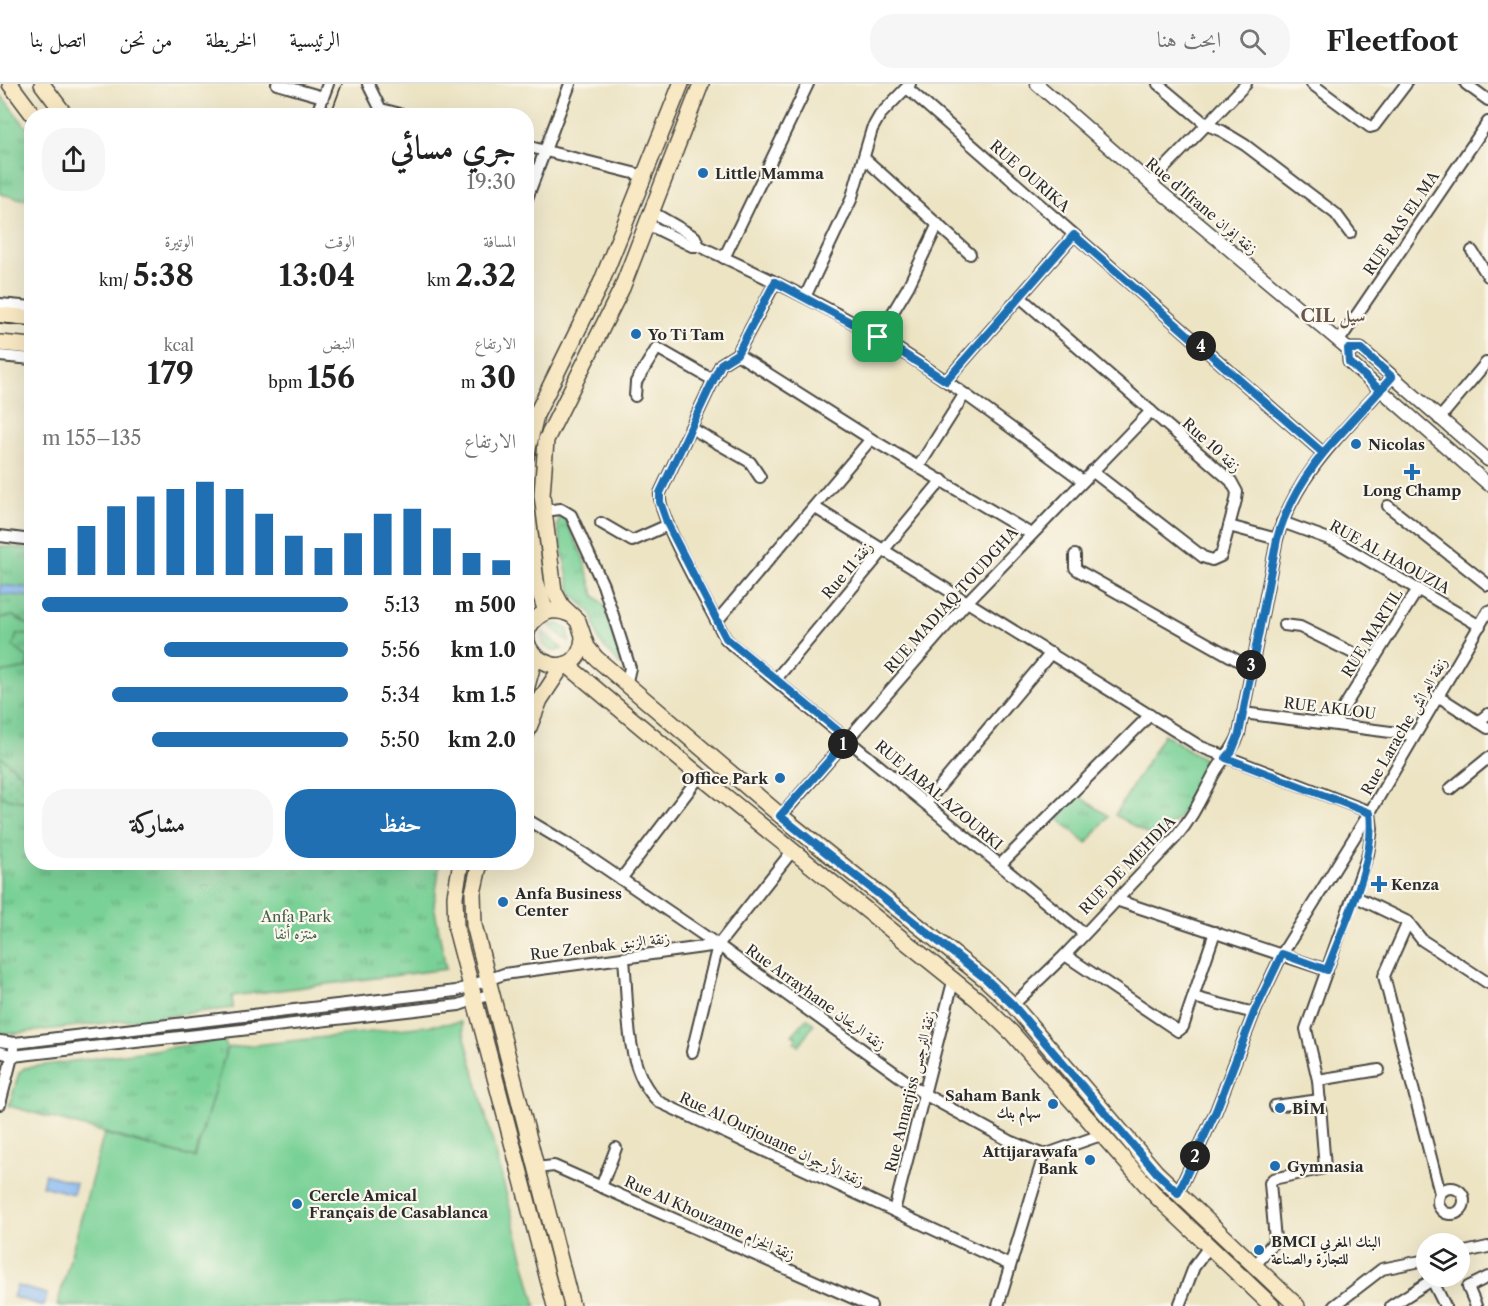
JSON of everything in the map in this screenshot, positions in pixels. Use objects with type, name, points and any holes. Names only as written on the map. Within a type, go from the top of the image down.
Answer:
[{"type":"main road","points":[[9,84],[28,108]]},
{"type":"main road","points":[[42,84],[60,108]]},
{"type":"main road","points":[[534,413],[583,323],[681,84]]},
{"type":"main road","points":[[701,84],[650,218],[607,320],[549,431],[542,464],[543,511],[554,591],[569,614],[581,627],[583,638],[590,652],[626,685],[780,816],[986,979],[1013,1005],[1156,1172],[1298,1306]]},
{"type":"main road","points":[[0,315],[24,317]]},
{"type":"main road","points":[[0,343],[24,345]]},
{"type":"main road","points":[[534,574],[545,613]]},
{"type":"main road","points":[[534,604],[545,613]]},
{"type":"main road","points":[[534,621],[545,613],[557,610],[569,614]]},
{"type":"main road","points":[[534,715],[540,700],[565,664],[578,655],[583,638]]},
{"type":"main road","points":[[534,661],[535,657],[551,666],[565,664],[699,776],[954,978],[1006,1027],[1101,1135],[1208,1248],[1272,1306]]},
{"type":"main road","points":[[459,870],[454,896],[455,920],[555,1306]]},
{"type":"main road","points":[[478,870],[474,883],[472,914],[489,988],[572,1306]]},
{"type":"street","points":[[277,84],[323,98]]},
{"type":"street","points":[[319,108],[328,84]]},
{"type":"street","points":[[368,84],[381,108]]},
{"type":"street","points":[[534,180],[570,84]]},
{"type":"street","points":[[724,258],[808,84]]},
{"type":"street","name":"Rue d'Ifrane زنقة إفران","points":[[1037,84],[1150,183],[1344,345],[1361,349],[1488,460]]},
{"type":"street","points":[[1158,84],[1206,125],[1222,131],[1245,145],[1335,214],[1350,233]]},
{"type":"street","points":[[1150,183],[1245,84]]},
{"type":"street","points":[[1312,84],[1365,126],[1374,126],[1406,84]]},
{"type":"street","points":[[1466,84],[1488,100]]},
{"type":"street","points":[[805,297],[836,235],[872,129],[880,115],[908,86]]},
{"type":"street","name":"RUE OURIKA","points":[[908,86],[1323,453]]},
{"type":"street","name":"RUE RAS EL MA","points":[[1344,345],[1488,122]]},
{"type":"street","points":[[534,148],[645,176]]},
{"type":"street","points":[[864,158],[970,254]]},
{"type":"street","points":[[650,218],[692,246],[699,246],[775,282],[878,337],[946,381],[1083,481]]},
{"type":"street","points":[[878,337],[908,287],[938,225]]},
{"type":"street","points":[[946,381],[1074,235]]},
{"type":"street","points":[[1472,250],[1487,274]]},
{"type":"street","points":[[760,477],[750,462],[691,428],[713,380],[725,360],[737,354],[775,282]]},
{"type":"street","name":"Rue 10 زنقة","points":[[1020,297],[1234,486],[1237,492],[1221,556],[1217,560],[1209,560],[1092,471]]},
{"type":"street","points":[[0,304],[24,306]]},
{"type":"street","name":"Rue d'Ifrane زنقة إفران","points":[[1344,345],[1349,362],[1488,484]]},
{"type":"street","points":[[635,396],[636,382],[653,349],[657,348],[713,380]]},
{"type":"street","points":[[737,354],[871,439],[1031,534]]},
{"type":"street","points":[[0,356],[24,358]]},
{"type":"street","points":[[1439,418],[1486,363]]},
{"type":"street","name":"RUE DE MEHDIA","points":[[1013,1005],[1065,955],[1083,933],[1189,822],[1237,742],[1277,539],[1294,494],[1323,453],[1392,377]]},
{"type":"street","points":[[919,466],[964,395]]},
{"type":"street","name":"RUE MADIAQ TOUDGHA","points":[[780,816],[967,602],[1151,411]]},
{"type":"street","name":"RUE JABAL AZOURKI","points":[[691,428],[660,493],[660,502],[668,525],[717,621],[732,645],[1083,933]]},
{"type":"street","points":[[717,621],[871,439]]},
{"type":"street","name":"Rue 11 زنقة","points":[[776,679],[942,480]]},
{"type":"street","points":[[1388,506],[1488,585]]},
{"type":"street","points":[[814,507],[1201,747],[1370,813],[1282,954],[1254,1013],[1216,1111],[1178,1193]]},
{"type":"street","points":[[543,511],[561,509],[571,515],[603,585],[613,615],[630,668],[626,685]]},
{"type":"street","name":"RUE AL HAOUZIA","points":[[1282,522],[1337,542],[1479,626]]},
{"type":"street","points":[[601,523],[615,529],[632,541],[668,525]]},
{"type":"street","points":[[1229,526],[1277,539]]},
{"type":"street","points":[[0,536],[24,539]]},
{"type":"street","points":[[1075,555],[1075,568],[1079,572],[1251,668]]},
{"type":"street","name":"RUE MARTIL","points":[[1334,723],[1418,589]]},
{"type":"street","name":"Rue Larache زنقة العرائش","points":[[1255,1266],[1275,1240],[1270,1183],[1273,1179],[1325,1168],[1318,1080],[1306,1029],[1372,840],[1370,813],[1488,611]]},
{"type":"street","points":[[1284,625],[1300,627],[1371,662]]},
{"type":"street","points":[[926,803],[1052,653]]},
{"type":"street","points":[[1438,696],[1488,728]]},
{"type":"street","name":"RUE AKLOU","points":[[1242,712],[1414,735]]},
{"type":"street","points":[[1478,722],[1488,714]]},
{"type":"street","points":[[1000,865],[1150,715]]},
{"type":"street","points":[[1450,789],[1488,758]]},
{"type":"street","points":[[621,879],[699,776]]},
{"type":"street","name":"Rue Arrayhane زنقة الريحان","points":[[534,823],[567,842],[718,945],[924,1094],[1010,1142],[1044,1155]]},
{"type":"street","points":[[693,1052],[718,945],[793,850]]},
{"type":"street","points":[[1354,896],[1408,922],[1422,940],[1488,983]]},
{"type":"street","points":[[1116,900],[1327,970]]},
{"type":"street","points":[[1408,922],[1384,976],[1440,1193]]},
{"type":"street","points":[[1065,955],[1174,1031],[1183,1027],[1215,932]]},
{"type":"street","name":"Rue Zenbak زنقة الزنبق","points":[[473,994],[489,988],[504,974],[624,960],[718,945]]},
{"type":"street","name":"Rue Al Ourjouane زنقة الأرجوان","points":[[624,960],[636,1068],[652,1096],[667,1107],[1010,1265]]},
{"type":"street","name":"Rue Annarjiss زنقة النرجس","points":[[894,1211],[954,978]]},
{"type":"street","points":[[1,1049],[15,1043],[382,1000],[473,994]]},
{"type":"street","points":[[1,1049],[13,1056],[448,1006],[473,994]]},
{"type":"street","points":[[1193,997],[1254,1013]]},
{"type":"street","points":[[0,1104],[15,1043]]},
{"type":"street","points":[[1318,1080],[1379,1070]]},
{"type":"street","points":[[1275,1106],[1320,1100]]},
{"type":"street","points":[[998,1306],[1044,1155],[1101,1135]]},
{"type":"street","points":[[601,1186],[616,1148]]},
{"type":"street","name":"Rue Al Khouzame زنقة الخزام","points":[[536,1168],[554,1166],[871,1306]]},
{"type":"street","points":[[1470,1251],[1488,1247]]},
{"type":"street","points":[[1179,1306],[1194,1267],[1208,1248]]},
{"type":"street","points":[[1334,1306],[1382,1269],[1416,1264]]},
{"type":"street","points":[[1476,1306],[1468,1287],[1488,1277]]},
{"type":"street","points":[[1391,1306],[1409,1301],[1422,1287]]},
{"type":"street","points":[[1436,1287],[1445,1306]]},
{"type":"green space","points":[[0,94],[24,124],[24,199],[0,194]]},
{"type":"green space","points":[[560,516],[564,517],[582,554],[594,595],[604,605],[621,661],[620,665],[599,641],[592,614],[571,593],[557,526]]},
{"type":"green space","name":"Anfa Park منتزه أنفا","points":[[0,546],[24,548],[24,870],[439,870],[434,905],[446,969],[232,996],[233,1008],[10,1034],[0,1032]]},
{"type":"green space","points":[[13,616],[24,622],[24,634],[17,634],[13,646],[24,655],[24,669],[0,673],[0,618]]},
{"type":"green space","points":[[559,624],[568,630],[569,642],[549,625]]},
{"type":"green space","points":[[543,632],[562,649],[553,650],[546,647],[542,637]]},
{"type":"green space","points":[[1164,734],[1210,763],[1180,816],[1156,839],[1115,815]]},
{"type":"green space","points":[[0,756],[24,775],[24,802],[0,797]]},
{"type":"green space","points":[[1079,796],[1108,816],[1087,844],[1058,818]]},
{"type":"green space","points":[[807,1018],[814,1024],[799,1046],[794,1042],[797,1038],[792,1035]]},
{"type":"green space","name":"Cercle Amical Français de Casablanca","points":[[461,1022],[536,1306],[57,1306],[104,1134],[195,1158],[227,1048]]},
{"type":"green space","points":[[224,1040],[227,1048],[195,1158],[9,1106],[19,1073],[24,1068]]},
{"type":"water","points":[[0,585],[24,587],[24,596],[0,594]]},
{"type":"water","points":[[45,1174],[76,1183],[73,1194],[42,1186]]},
{"type":"water","points":[[17,1286],[47,1294],[44,1306],[13,1297]]},
{"type":"tram line","points":[[333,108],[342,84]]},
{"type":"tram line","points":[[0,323],[24,325]]},
{"type":"place","name":"Little Mamma","points":[[703,173]]},
{"type":"place","name":"Yo Ti Tam","points":[[636,334]]},
{"type":"place","name":"Nicolas","points":[[1356,444]]},
{"type":"place","name":"Long Champ","points":[[1412,472]]},
{"type":"place","name":"Office Park","points":[[780,778]]},
{"type":"place","name":"Kenza","points":[[1379,884]]},
{"type":"place","name":"Anfa Business Center","points":[[503,902]]},
{"type":"place","name":"Saham Bank سهام بنك","points":[[1053,1104]]},
{"type":"place","name":"BİM","points":[[1280,1108]]},
{"type":"place","name":"Attijarawafa Bank","points":[[1090,1160]]},
{"type":"place","name":"Gymnasia","points":[[1275,1166]]},
{"type":"place","name":"Cercle Amical Français de Casablanca","points":[[297,1204]]},
{"type":"place","name":"BMCI البنك المغربي للتجارة والصناعة","points":[[1259,1250]]},
{"type":"district","name":"CIL سيل","points":[[1333,316]]},
{"type":"route","points":[[878,337],[775,282],[737,354],[721,364],[660,493],[659,498],[668,525],[726,638],[848,739],[780,816],[986,979],[1013,1005],[1156,1172],[1178,1193],[1216,1111],[1254,1013],[1282,954],[1327,970],[1372,840],[1370,813],[1226,758],[1237,742],[1239,734],[1277,539],[1286,511],[1304,478],[1323,453],[1380,390],[1349,362],[1348,349],[1361,349],[1392,377],[1323,453],[1074,235],[946,381],[878,337]]}]
